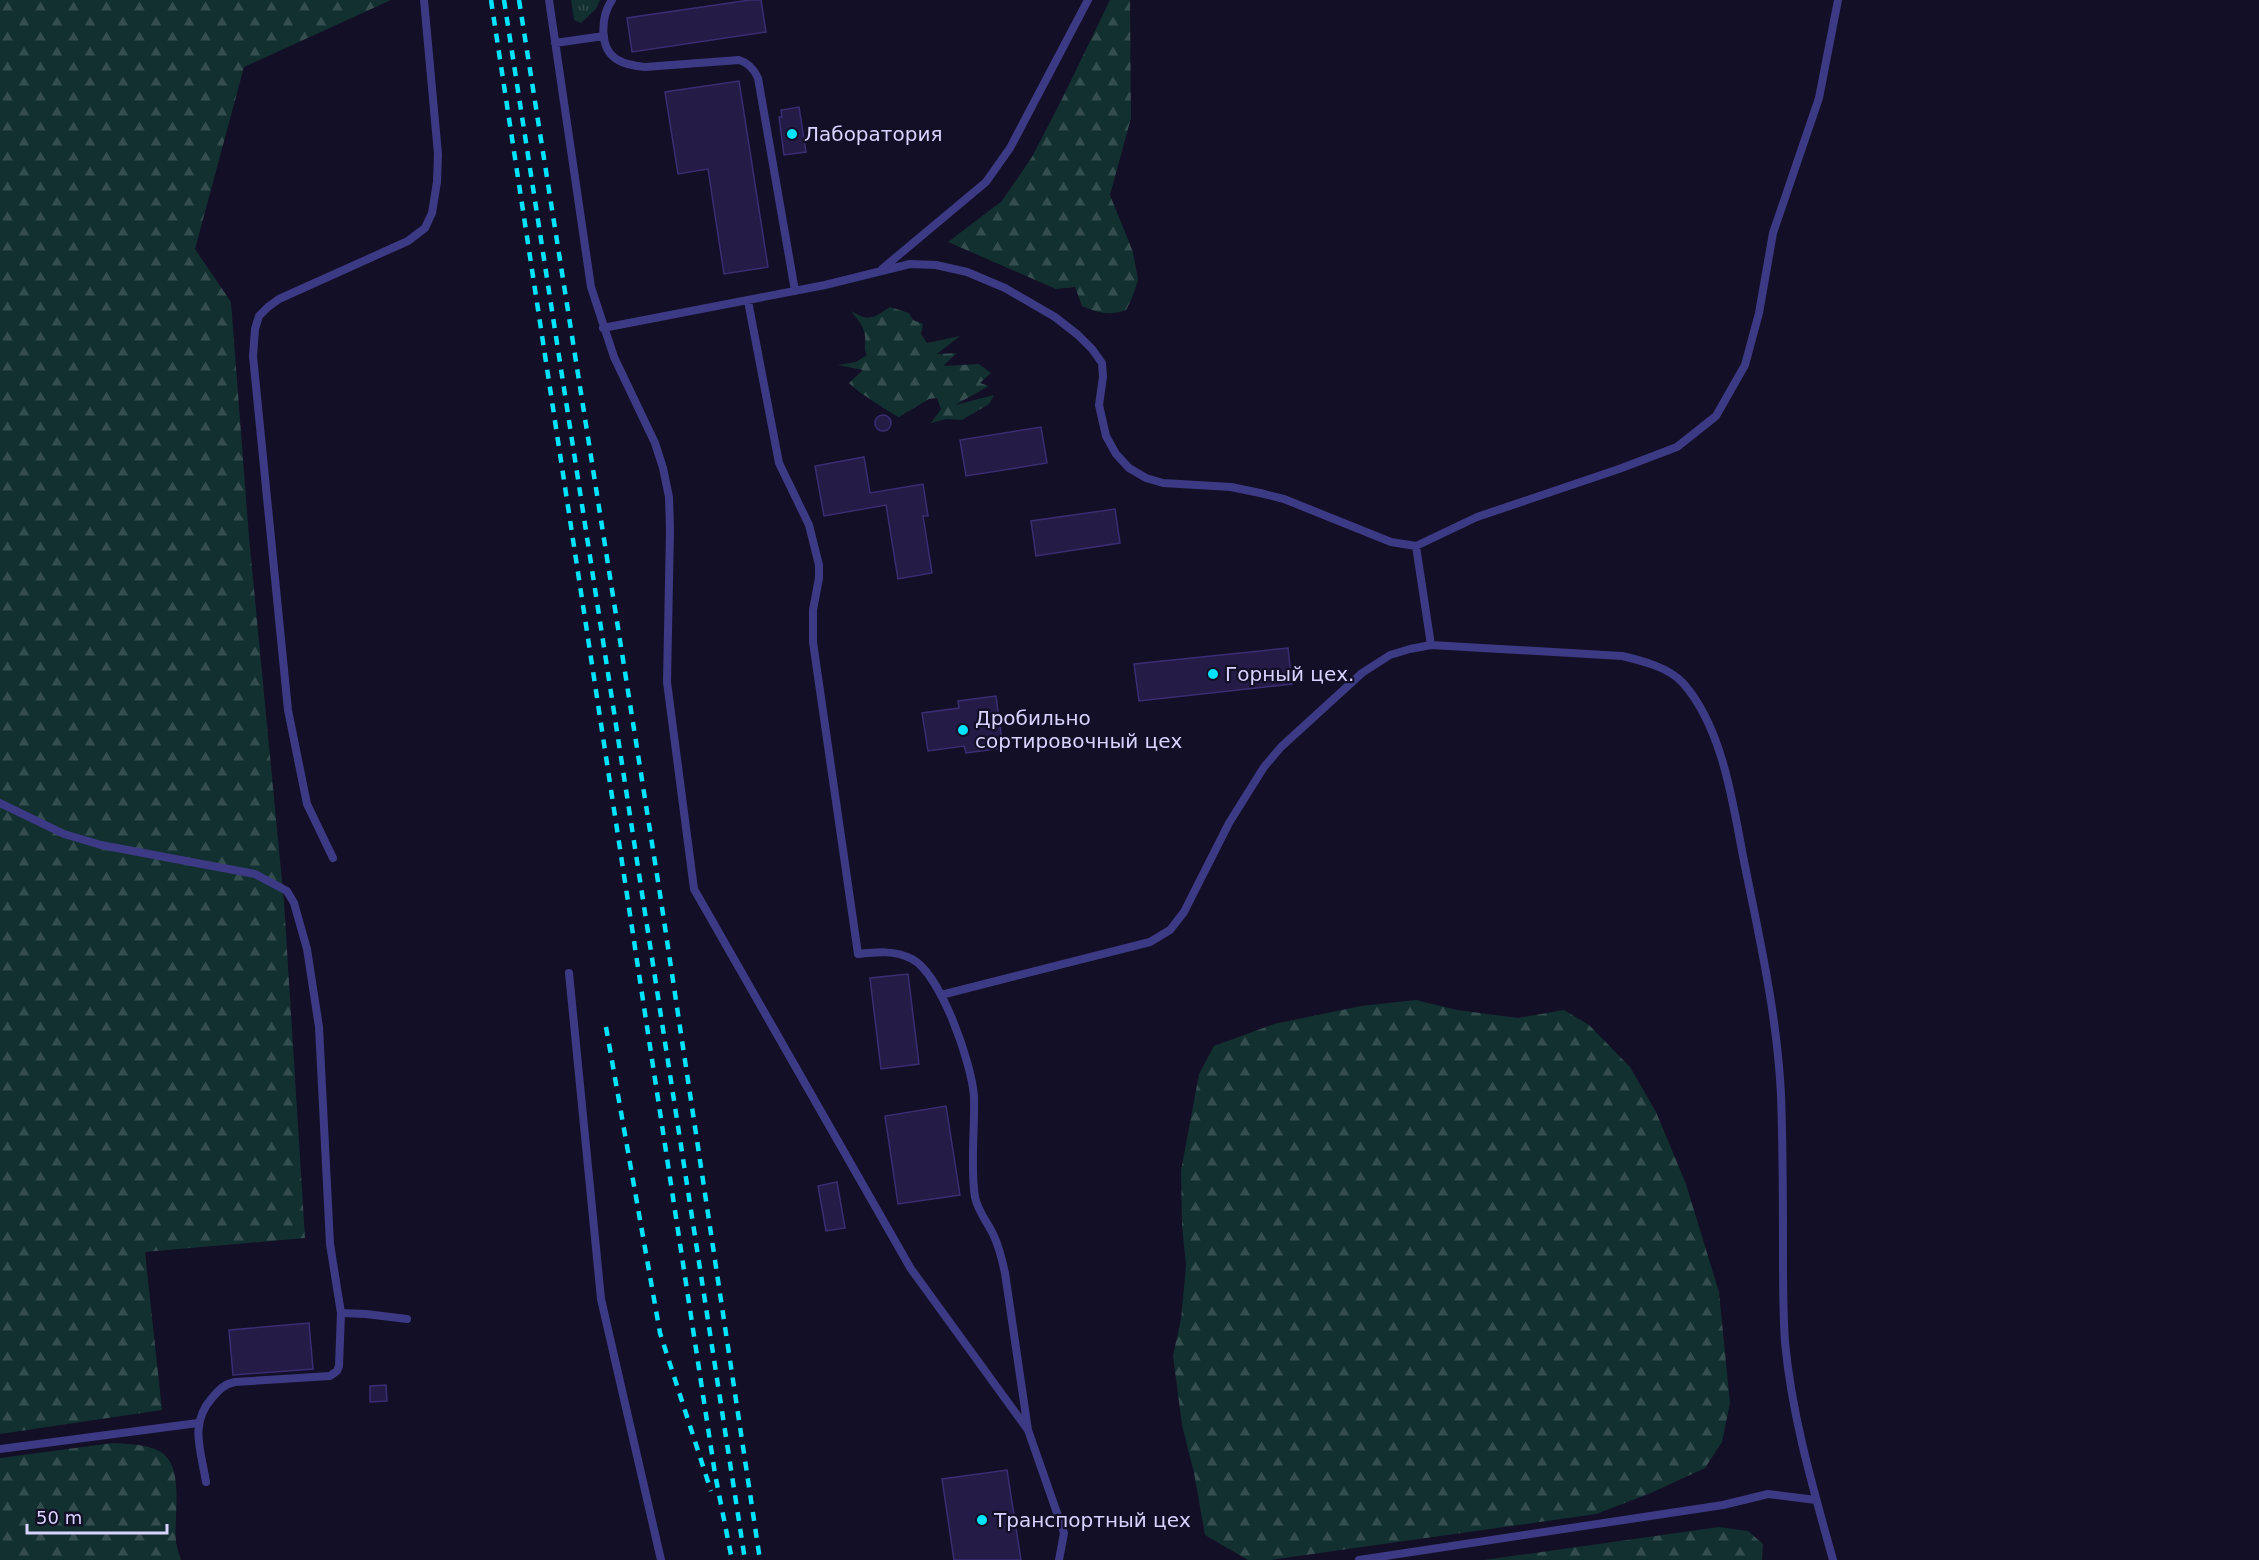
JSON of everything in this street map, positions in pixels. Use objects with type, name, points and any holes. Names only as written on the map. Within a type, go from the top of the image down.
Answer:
[{"type":"lane","points":[[333,858],[307,804],[288,710],[254,356],[255,329],[259,316],[279,299],[392,250],[424,228],[432,213],[437,182],[438,154],[424,0]]},
{"type":"lane","points":[[549,0],[591,287],[614,357],[655,443],[669,497],[667,682],[694,889],[911,1269],[1028,1430]]},
{"type":"lane","points":[[612,0],[604,15],[604,36],[609,52],[616,59],[633,66],[739,60],[750,65],[755,71],[795,291]]},
{"type":"lane","points":[[881,270],[987,182],[1010,148],[1088,0]]},
{"type":"lane","points":[[603,328],[795,291],[881,270],[924,263],[967,272],[1005,288],[1055,317],[1078,335],[1102,363],[1103,377],[1099,405],[1106,436],[1116,454],[1129,468],[1146,478],[1163,483],[1231,487],[1260,493],[1284,500],[1391,542],[1416,546],[1477,517],[1677,447],[1716,416],[1745,364],[1759,313],[1773,233],[1819,98],[1838,0]]},
{"type":"lane","points":[[555,43],[604,36]]},
{"type":"lane","points":[[748,300],[779,463],[809,525],[819,565],[813,610],[813,642],[858,954],[894,953],[911,958],[925,968],[941,994],[970,1069],[974,1094],[975,1197],[981,1215],[992,1232],[1001,1253],[1028,1430],[1064,1533],[1059,1560]]},
{"type":"lane","points":[[1416,546],[1431,645]]},
{"type":"lane","points":[[941,994],[1150,942],[1170,930],[1184,912],[1229,823],[1264,767],[1281,747],[1362,673],[1390,655],[1431,645],[1622,656],[1661,668],[1682,682],[1707,720],[1731,791],[1771,1001],[1781,1104],[1785,1340],[1791,1392],[1816,1500],[1833,1560]]},
{"type":"lane","points":[[0,803],[64,834],[101,845],[255,874],[287,891],[294,903],[305,940],[319,1027],[330,1244],[341,1313],[339,1366],[334,1374],[228,1383],[222,1387],[204,1407],[198,1423],[206,1482]]},
{"type":"lane","points":[[568,973],[601,1299],[661,1560]]},
{"type":"lane","points":[[341,1313],[407,1319]]},
{"type":"lane","points":[[0,1449],[198,1423]]},
{"type":"lane","points":[[1359,1560],[1723,1505],[1768,1494],[1816,1500]]},
{"type":"green space","points":[[0,0],[391,0],[244,67],[195,249],[231,302],[249,537],[284,902],[305,1238],[145,1252],[162,1410],[0,1434]]},
{"type":"green space","points":[[571,0],[600,0],[596,9],[581,23],[574,20]]},
{"type":"green space","points":[[1110,0],[1130,0],[1131,118],[1110,195],[1133,252],[1138,280],[1126,310],[1109,313],[1082,306],[1075,287],[1056,289],[948,242],[1002,201],[1032,157]]},
{"type":"green space","points":[[890,307],[909,313],[913,320],[923,324],[921,334],[927,343],[960,336],[937,354],[957,353],[943,366],[979,364],[991,373],[980,383],[989,386],[955,405],[994,395],[989,404],[962,420],[946,419],[931,423],[941,409],[937,398],[929,399],[899,417],[852,386],[849,383],[863,370],[838,365],[856,362],[867,355],[864,330],[851,311],[862,317],[871,317]]},
{"type":"green space","points":[[1416,1000],[1457,1010],[1518,1018],[1564,1010],[1589,1025],[1630,1067],[1656,1112],[1686,1184],[1719,1292],[1730,1403],[1722,1442],[1705,1468],[1651,1493],[1596,1514],[1270,1560],[1248,1560],[1205,1535],[1194,1473],[1182,1425],[1173,1356],[1181,1319],[1186,1266],[1182,1225],[1181,1171],[1199,1074],[1214,1046],[1274,1024],[1361,1006]]},
{"type":"green space","points":[[113,1443],[137,1445],[159,1451],[173,1467],[176,1492],[176,1542],[181,1560],[0,1560],[0,1458]]},
{"type":"green space","points":[[1719,1527],[1748,1531],[1763,1544],[1762,1560],[1484,1560]]},
{"type":"building","points":[[761,0],[766,32],[632,52],[627,18]]},
{"type":"building","points":[[739,81],[768,267],[724,274],[708,169],[678,174],[665,92]]},
{"type":"building","name":"Лаборатория","points":[[799,107],[806,152],[784,155],[779,117],[782,117],[781,110]]},
{"type":"building","points":[[880,415],[886,415],[891,423],[889,429],[880,431],[875,426],[875,420]]},
{"type":"building","points":[[1041,427],[1047,463],[966,476],[960,440]]},
{"type":"building","points":[[864,457],[870,493],[923,484],[928,516],[923,516],[932,573],[898,579],[886,505],[824,516],[815,466]]},
{"type":"building","points":[[1115,509],[1120,543],[1036,556],[1031,521]]},
{"type":"building","name":"Горный цех.","points":[[1288,648],[1292,684],[1139,701],[1134,664]]},
{"type":"building","name":"Дробильно сортировочный цех","points":[[996,696],[1003,748],[966,753],[964,746],[928,751],[922,713],[959,708],[958,701]]},
{"type":"building","points":[[908,974],[919,1064],[881,1069],[870,978]]},
{"type":"building","points":[[946,1106],[960,1195],[898,1204],[885,1116]]},
{"type":"building","points":[[837,1182],[845,1228],[826,1231],[818,1186]]},
{"type":"building","points":[[309,1323],[313,1369],[233,1375],[229,1330]]},
{"type":"building","points":[[386,1385],[387,1401],[370,1402],[370,1386]]},
{"type":"building","name":"Транспортный цех","points":[[1007,1470],[1021,1560],[954,1560],[942,1479]]},
{"type":"railway","points":[[491,0],[715,1474],[732,1560]]},
{"type":"railway","points":[[504,0],[745,1560]]},
{"type":"railway","points":[[519,0],[660,894],[760,1560]]},
{"type":"railway","points":[[606,1027],[660,1333],[711,1491]]},
{"type":"place","name":"Лаборатория","points":[[792,134]]},
{"type":"place","name":"Горный цех.","points":[[1213,674]]},
{"type":"place","name":"Дробильно сортировочный цех","points":[[963,730]]},
{"type":"place","name":"Транспортный цех","points":[[982,1520]]}]
